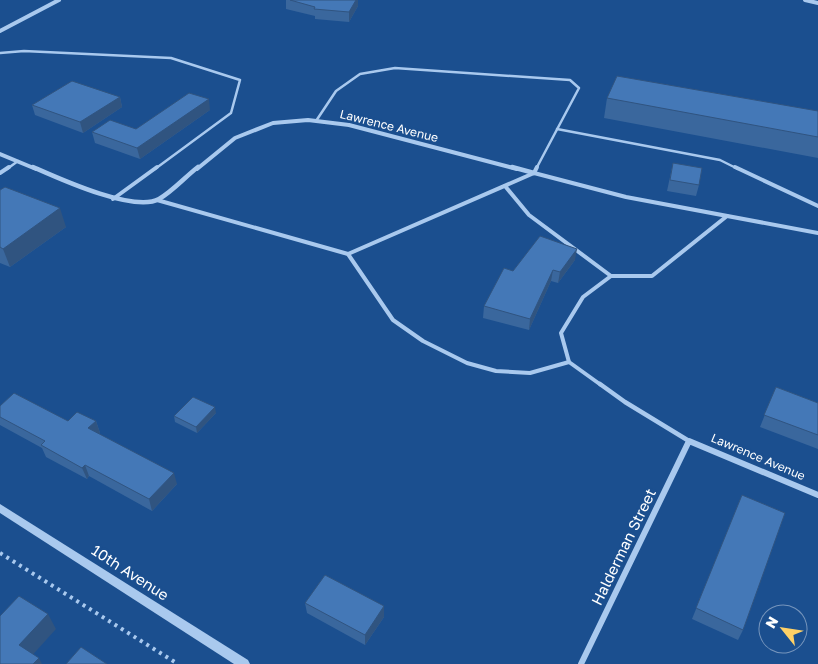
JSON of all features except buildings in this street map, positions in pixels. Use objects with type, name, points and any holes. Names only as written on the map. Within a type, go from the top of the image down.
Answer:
[{"type":"street","points":[[0,31],[59,0]]},
{"type":"street","points":[[805,0],[818,3]]},
{"type":"street","name":"Lawrence Avenue","points":[[157,200],[235,138],[274,123],[316,121],[349,125],[534,173]]},
{"type":"street","points":[[0,154],[113,199],[157,200]]},
{"type":"street","name":"Lawrence Avenue","points":[[689,441],[818,494]]},
{"type":"street","name":"Halderman Street","points":[[581,664],[689,441]]},
{"type":"street","name":"10th Avenue","points":[[0,508],[244,664]]},
{"type":"lane","points":[[0,53],[24,51],[171,58],[240,80],[231,113],[113,199]]},
{"type":"lane","points":[[157,200],[348,254],[534,173],[579,88],[570,80],[395,68],[360,74],[336,91],[316,121]]},
{"type":"lane","points":[[557,129],[720,160],[818,206]]},
{"type":"lane","points":[[0,173],[18,161]]},
{"type":"lane","points":[[534,173],[626,197],[818,233]]},
{"type":"lane","points":[[505,186],[528,215],[611,276],[652,276],[727,216]]},
{"type":"lane","points":[[348,254],[393,320],[423,341],[467,363],[496,371],[530,373],[568,362]]},
{"type":"lane","points":[[611,276],[583,297],[560,333],[568,362],[625,402],[689,441]]},
{"type":"path","points":[[0,553],[178,664]]}]
